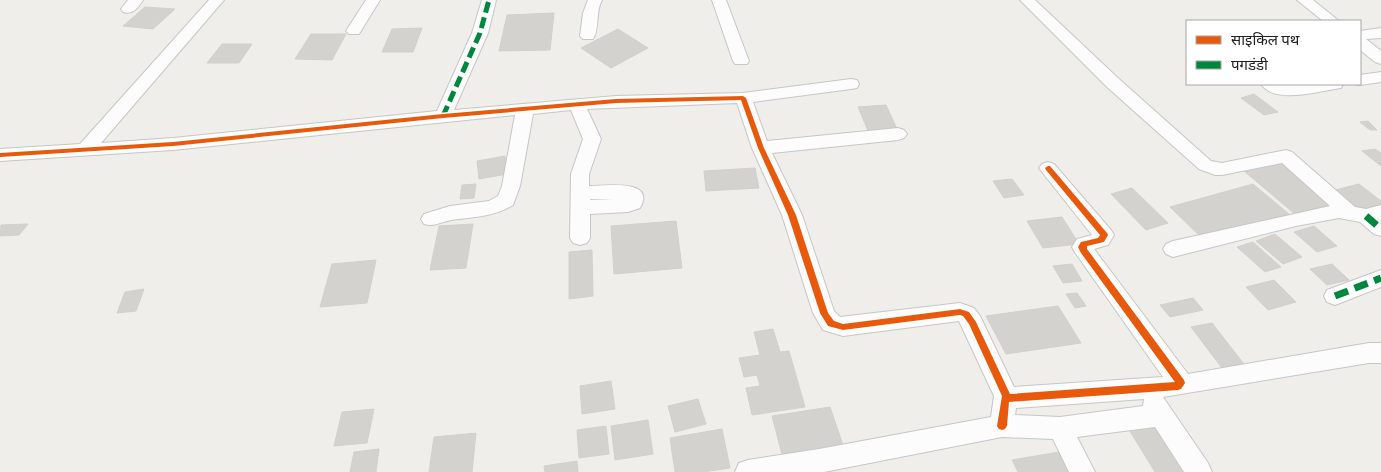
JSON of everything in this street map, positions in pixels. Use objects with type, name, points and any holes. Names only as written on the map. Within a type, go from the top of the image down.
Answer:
[{"type":"street","points":[[85,150],[217,0]]},
{"type":"street","points":[[354,31],[373,0]]},
{"type":"street","points":[[442,116],[480,33],[488,0]]},
{"type":"street","points":[[588,36],[590,25],[589,11],[595,0]]},
{"type":"street","points":[[719,0],[741,61]]},
{"type":"street","points":[[1027,0],[1118,88],[1205,165],[1215,169],[1222,169],[1284,156],[1365,213],[1381,229]]},
{"type":"street","points":[[1304,0],[1331,20]]},
{"type":"street","points":[[1381,33],[1362,44],[1381,59]]},
{"type":"street","points":[[1361,80],[1381,77]]},
{"type":"street","points":[[0,155],[85,150],[312,131],[442,116],[578,104],[657,99],[743,98],[851,84]]},
{"type":"street","points":[[1271,85],[1277,89],[1288,91],[1328,85]]},
{"type":"street","points":[[743,98],[761,148],[792,215],[828,322],[834,326],[843,327],[960,312],[966,314],[972,322],[1007,398]]},
{"type":"street","points":[[578,104],[592,140],[582,168],[580,238]]},
{"type":"street","points":[[431,219],[446,212],[494,206],[506,200],[511,186],[525,109]]},
{"type":"street","points":[[761,148],[898,134]]},
{"type":"street","points":[[1048,168],[1104,235],[1101,240],[1082,246],[1084,251],[1181,381],[1181,385]]},
{"type":"street","points":[[1173,249],[1296,219],[1365,213]]},
{"type":"street","points":[[1335,296],[1381,278]]},
{"type":"street","points":[[1007,398],[1144,390],[1381,352]]},
{"type":"street","points":[[1144,390],[1199,472]]},
{"type":"street","points":[[1002,426],[1005,399],[1007,398]]},
{"type":"street","points":[[748,472],[821,467],[1002,426],[1060,428],[1161,416]]},
{"type":"street","points":[[1060,428],[1082,472]]},
{"type":"building","points":[[145,7],[175,9],[153,29],[123,26]]},
{"type":"building","points":[[554,13],[550,50],[499,51],[507,15]]},
{"type":"building","points":[[422,28],[413,52],[382,52],[392,29]]},
{"type":"building","points":[[618,29],[648,48],[611,68],[581,48]]},
{"type":"building","points":[[311,34],[346,34],[332,60],[295,59]]},
{"type":"building","points":[[222,44],[252,44],[239,63],[207,63]]},
{"type":"building","points":[[1254,94],[1278,112],[1264,115],[1241,98]]},
{"type":"building","points":[[886,105],[898,131],[869,133],[858,107]]},
{"type":"building","points":[[1368,121],[1377,130],[1370,130],[1360,122]]},
{"type":"building","points":[[1375,149],[1381,153],[1381,166],[1362,151]]},
{"type":"building","points":[[505,156],[507,174],[479,179],[477,161]]},
{"type":"building","points":[[1282,161],[1336,203],[1296,215],[1244,171]]},
{"type":"building","points":[[755,168],[759,188],[706,191],[704,171]]},
{"type":"building","points":[[1012,179],[1024,195],[1004,198],[993,181]]},
{"type":"building","points":[[476,184],[474,198],[460,199],[462,185]]},
{"type":"building","points":[[1253,184],[1289,214],[1203,239],[1170,207]]},
{"type":"building","points":[[1359,184],[1381,201],[1381,210],[1365,214],[1335,190]]},
{"type":"building","points":[[1132,188],[1168,223],[1146,230],[1111,194]]},
{"type":"building","points":[[1062,217],[1079,244],[1043,248],[1027,221]]},
{"type":"building","points":[[676,221],[682,268],[614,274],[611,226]]},
{"type":"building","points":[[28,224],[19,235],[0,236],[1,225]]},
{"type":"building","points":[[473,224],[466,268],[430,270],[439,226]]},
{"type":"building","points":[[1314,226],[1337,246],[1317,252],[1294,232]]},
{"type":"building","points":[[1275,234],[1302,257],[1283,264],[1256,241]]},
{"type":"building","points":[[1253,242],[1281,267],[1265,272],[1237,247]]},
{"type":"building","points":[[592,250],[593,296],[569,299],[569,252]]},
{"type":"building","points":[[376,260],[367,303],[320,307],[332,264]]},
{"type":"building","points":[[1072,264],[1082,281],[1063,283],[1053,266]]},
{"type":"building","points":[[1332,264],[1349,280],[1327,285],[1310,269]]},
{"type":"building","points":[[1274,280],[1296,302],[1268,310],[1246,287]]},
{"type":"building","points":[[144,289],[136,311],[117,313],[125,292]]},
{"type":"building","points":[[1077,293],[1086,306],[1075,308],[1066,294]]},
{"type":"building","points":[[1193,298],[1203,310],[1170,317],[1160,305]]},
{"type":"building","points":[[1058,306],[1081,343],[1006,354],[986,316]]},
{"type":"building","points":[[1212,323],[1247,368],[1225,372],[1191,327]]},
{"type":"building","points":[[773,329],[780,352],[789,351],[805,407],[752,415],[746,388],[760,386],[757,375],[744,377],[739,358],[760,355],[754,332]]},
{"type":"building","points":[[611,381],[615,409],[582,414],[580,386]]},
{"type":"building","points":[[698,399],[706,424],[675,432],[668,406]]},
{"type":"building","points":[[830,407],[846,454],[785,466],[772,416]]},
{"type":"building","points":[[374,409],[367,443],[334,446],[342,412]]},
{"type":"building","points":[[648,420],[653,454],[615,460],[611,426]]},
{"type":"building","points":[[1163,422],[1196,472],[1155,472],[1128,428]]},
{"type":"building","points":[[606,426],[609,454],[579,458],[577,430]]},
{"type":"building","points":[[722,429],[730,468],[703,472],[675,472],[670,438]]},
{"type":"building","points":[[476,433],[472,472],[429,472],[434,437]]},
{"type":"building","points":[[379,449],[376,472],[350,472],[354,452]]},
{"type":"building","points":[[1059,452],[1070,472],[1018,472],[1012,460]]},
{"type":"building","points":[[577,461],[578,472],[545,472],[544,466]]},
{"type":"marked path","points":[[443,116],[480,33],[489,0]]},
{"type":"marked path","points":[[1366,216],[1381,229]]},
{"type":"marked path","points":[[1335,296],[1381,278]]},
{"type":"cycle path","points":[[0,155],[173,144],[443,116],[616,101],[743,98],[761,148],[792,215],[824,313],[829,322],[843,327],[960,312],[966,314],[972,322],[1007,398]]},
{"type":"cycle path","points":[[1002,426],[1005,399],[1007,398],[1178,386],[1181,383],[1084,251],[1082,247],[1084,244],[1101,240],[1104,235],[1048,168]]}]
